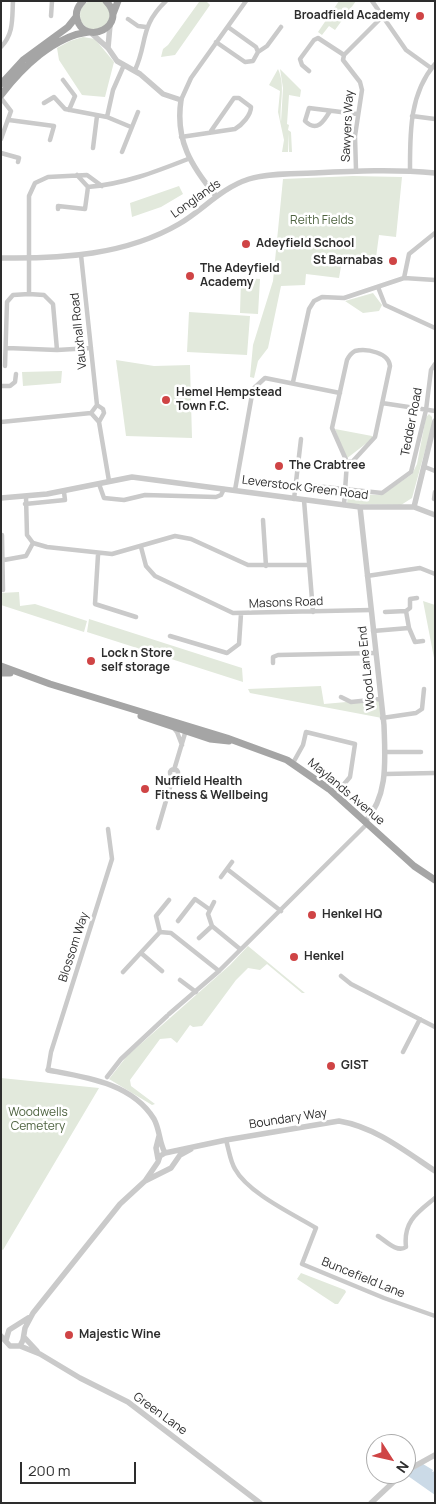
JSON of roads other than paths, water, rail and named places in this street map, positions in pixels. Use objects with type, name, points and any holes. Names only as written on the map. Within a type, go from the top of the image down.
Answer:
[{"type":"main road","points":[[1,84],[23,60],[68,27],[76,16],[78,5],[82,1]]},
{"type":"main road","points":[[106,1],[113,14]]},
{"type":"main road","points":[[1,96],[20,73],[43,53],[70,35],[100,32],[110,25],[118,1]]},
{"type":"main road","points":[[76,16],[81,27],[89,32]]},
{"type":"main road","name":"Maylands Avenue","points":[[1,666],[22,675],[162,718],[220,741],[232,741]]},
{"type":"main road","name":"Maylands Avenue","points":[[1,672],[22,675]]},
{"type":"main road","name":"Maylands Avenue","points":[[123,707],[171,726],[209,733],[266,751],[293,763],[335,795],[414,866],[435,880]]},
{"type":"main road","points":[[162,718],[171,726]]},
{"type":"main road","points":[[209,733],[220,741]]},
{"type":"street","points":[[1,47],[9,38],[11,31],[13,1]]},
{"type":"street","points":[[51,16],[52,1]]},
{"type":"street","points":[[134,70],[140,59],[146,27],[166,1]]},
{"type":"street","points":[[216,196],[188,159],[181,137],[179,120],[181,100],[191,78],[246,1]]},
{"type":"street","points":[[372,1],[406,50],[433,66],[421,85],[412,116],[410,171]]},
{"type":"street","points":[[309,71],[302,65],[300,59],[314,40],[318,38],[344,55],[377,19],[383,16]]},
{"type":"street","points":[[128,18],[138,26],[146,27]]},
{"type":"street","points":[[108,48],[110,25]]},
{"type":"street","points":[[228,27],[256,48],[258,52]]},
{"type":"street","points":[[216,42],[245,62],[253,61],[258,52],[267,46],[281,27]]},
{"type":"street","points":[[89,32],[108,48],[117,61],[134,70],[163,94],[181,100]]},
{"type":"street","name":"Sawyers Way","points":[[344,55],[343,60],[360,82],[362,90],[357,114],[356,170]]},
{"type":"street","points":[[107,117],[113,90],[124,65]]},
{"type":"street","points":[[63,80],[75,96],[69,110]]},
{"type":"street","points":[[1,96],[10,106],[9,120],[1,139]]},
{"type":"street","points":[[44,104],[54,97],[62,107],[69,110],[107,117],[131,127]]},
{"type":"street","points":[[181,137],[238,127],[251,111],[251,107],[239,98],[234,98],[211,131]]},
{"type":"street","points":[[330,111],[322,124],[318,126],[309,125],[305,122],[309,108],[357,114]]},
{"type":"street","points":[[122,152],[138,112]]},
{"type":"street","points":[[92,148],[97,116]]},
{"type":"street","points":[[412,116],[435,119]]},
{"type":"street","points":[[9,120],[54,126],[50,140]]},
{"type":"street","points":[[1,153],[19,160],[22,151]]},
{"type":"street","points":[[88,187],[102,186],[137,178],[188,159]]},
{"type":"street","name":"Longlands","points":[[1,258],[81,254],[122,246],[158,234],[191,217],[216,196],[241,182],[258,177],[356,170],[435,173]]},
{"type":"street","points":[[29,294],[28,258],[31,188],[39,179],[77,175],[92,176],[102,186]]},
{"type":"street","points":[[77,175],[88,187]]},
{"type":"street","points":[[58,209],[58,206],[85,209],[88,187]]},
{"type":"street","points":[[404,278],[409,254],[435,233]]},
{"type":"street","name":"Vauxhall Road","points":[[81,254],[97,405],[104,410],[99,422]]},
{"type":"street","points":[[293,382],[308,308],[314,301],[322,297],[344,298],[404,278],[435,280]]},
{"type":"street","points":[[378,287],[386,305],[435,328]]},
{"type":"street","points":[[6,366],[7,302],[13,295],[44,295],[54,304],[57,350]]},
{"type":"street","points":[[7,348],[57,350],[91,348]]},
{"type":"street","points":[[344,505],[348,462],[332,428],[347,360],[350,354],[358,351],[383,354],[388,358],[390,366],[374,441],[352,461],[348,462]]},
{"type":"street","name":"Tedder Road","points":[[315,486],[382,493],[411,472],[426,410],[432,370],[435,364]]},
{"type":"street","points":[[1,386],[10,386],[15,382],[16,374]]},
{"type":"street","points":[[235,490],[253,389],[265,378],[293,382],[340,393]]},
{"type":"street","points":[[382,403],[435,411]]},
{"type":"street","points":[[1,422],[92,413],[97,405]]},
{"type":"street","name":"Vauxhall Road","points":[[92,413],[99,422],[109,480]]},
{"type":"street","points":[[435,422],[414,507],[435,515]]},
{"type":"street","points":[[294,499],[301,439]]},
{"type":"street","points":[[425,467],[435,471]]},
{"type":"street","name":"Leverstock Green Road","points":[[1,498],[64,492],[109,480],[132,477],[360,507],[414,507]]},
{"type":"street","name":"Leverstock Green Road","points":[[99,484],[104,498],[124,500],[146,495],[216,497],[224,489]]},
{"type":"street","name":"Leverstock Green Road","points":[[25,504],[64,500],[64,492]]},
{"type":"street","points":[[434,499],[435,492]]},
{"type":"street","points":[[26,497],[27,535],[33,543],[98,555],[112,554],[176,536],[191,539],[248,565],[309,565]]},
{"type":"street","points":[[304,500],[313,612]]},
{"type":"street","name":"Wood Lane End","points":[[107,1077],[121,1059],[219,971],[366,823],[380,796],[385,774],[385,752],[360,507]]},
{"type":"street","points":[[263,520],[266,566]]},
{"type":"street","points":[[2,535],[4,560],[3,590]]},
{"type":"street","points":[[4,560],[26,556],[33,543]]},
{"type":"street","name":"Masons Road","points":[[141,546],[146,566],[155,576],[233,613],[371,610]]},
{"type":"street","points":[[98,555],[95,604],[136,617]]},
{"type":"street","points":[[367,576],[420,568],[435,574]]},
{"type":"street","points":[[385,612],[406,611],[410,608],[410,599],[417,598]]},
{"type":"street","points":[[406,611],[409,628],[415,642],[423,641]]},
{"type":"street","points":[[170,636],[226,653],[240,644],[241,614]]},
{"type":"street","points":[[373,631],[409,628]]},
{"type":"street","points":[[273,663],[273,657],[278,655],[376,653]]},
{"type":"street","points":[[382,718],[416,713],[422,709],[424,689]]},
{"type":"street","points":[[341,697],[350,702],[380,699]]},
{"type":"street","points":[[171,726],[177,732],[182,746]]},
{"type":"street","points":[[158,828],[173,777],[178,774],[174,770],[188,729]]},
{"type":"street","points":[[293,763],[303,745],[306,732],[355,744],[350,777],[335,795]]},
{"type":"street","points":[[385,752],[421,752]]},
{"type":"street","points":[[385,774],[435,773]]},
{"type":"street","name":"Blossom Way","points":[[48,1070],[51,1052],[112,860],[108,829]]},
{"type":"street","points":[[221,877],[232,862]]},
{"type":"street","points":[[227,869],[280,911]]},
{"type":"street","points":[[178,921],[196,898],[209,909]]},
{"type":"street","points":[[160,932],[156,916],[169,900]]},
{"type":"street","points":[[214,902],[208,914],[212,926],[240,950]]},
{"type":"street","points":[[199,938],[212,926]]},
{"type":"street","points":[[124,972],[160,932],[171,932],[219,971]]},
{"type":"street","points":[[141,953],[162,971]]},
{"type":"street","points":[[341,976],[351,984],[435,1027]]},
{"type":"street","points":[[180,980],[196,992]]},
{"type":"street","points":[[402,1052],[420,1019]]},
{"type":"street","points":[[48,1070],[89,1078],[116,1088],[147,1110],[156,1123],[167,1153],[174,1161],[172,1166],[145,1180]]},
{"type":"street","name":"Boundary Way","points":[[167,1153],[226,1140],[339,1121],[356,1124],[377,1134],[435,1171]]},
{"type":"street","points":[[159,1134],[156,1148],[158,1160],[160,1166],[166,1169]]},
{"type":"street","name":"Buncefield Lane","points":[[226,1140],[232,1164],[241,1178],[256,1191],[316,1228],[302,1264],[384,1298],[435,1316]]},
{"type":"street","name":"Boundary Way","points":[[174,1161],[193,1148]]},
{"type":"street","points":[[33,1313],[20,1346],[10,1346],[3,1338],[6,1333],[33,1313],[120,1204],[145,1180],[158,1160],[167,1153]]},
{"type":"street","points":[[378,1236],[398,1249],[403,1249],[406,1247],[407,1232],[411,1218],[435,1198]]},
{"type":"street","points":[[1,1327],[12,1329],[23,1335]]},
{"type":"street","name":"Green Lane","points":[[23,1335],[40,1354]]},
{"type":"street","name":"Green Lane","points":[[20,1346],[40,1354],[80,1378],[128,1402],[260,1503]]},
{"type":"street","points":[[416,1465],[435,1455]]},
{"type":"street","points":[[371,1503],[391,1484]]},
{"type":"water","points":[[423,1464],[433,1470],[432,1472],[435,1471],[435,1495],[416,1482],[416,1468]]},
{"type":"place","name":"Broadfield Academy","points":[[420,16]]},
{"type":"place","name":"Adeyfield School","points":[[246,244]]},
{"type":"place","name":"St Barnabas","points":[[393,261]]},
{"type":"place","name":"The Adeyfield Academy","points":[[190,276]]},
{"type":"place","name":"Hemel Hempstead Town F.C.","points":[[166,400]]},
{"type":"place","name":"The Crabtree","points":[[279,466]]},
{"type":"place","name":"Lock n Store self storage","points":[[91,661]]},
{"type":"place","name":"Nuffield Health Fitness & Wellbeing","points":[[145,789]]},
{"type":"place","name":"Henkel HQ","points":[[312,915]]},
{"type":"place","name":"Henkel","points":[[294,957]]},
{"type":"place","name":"GIST","points":[[331,1066]]},
{"type":"place","name":"Majestic Wine","points":[[69,1335]]},
{"type":"park label","name":"Reith Fields","points":[[322,221]]},
{"type":"park label","name":"Woodwells Cemetery","points":[[38,1120]]}]
